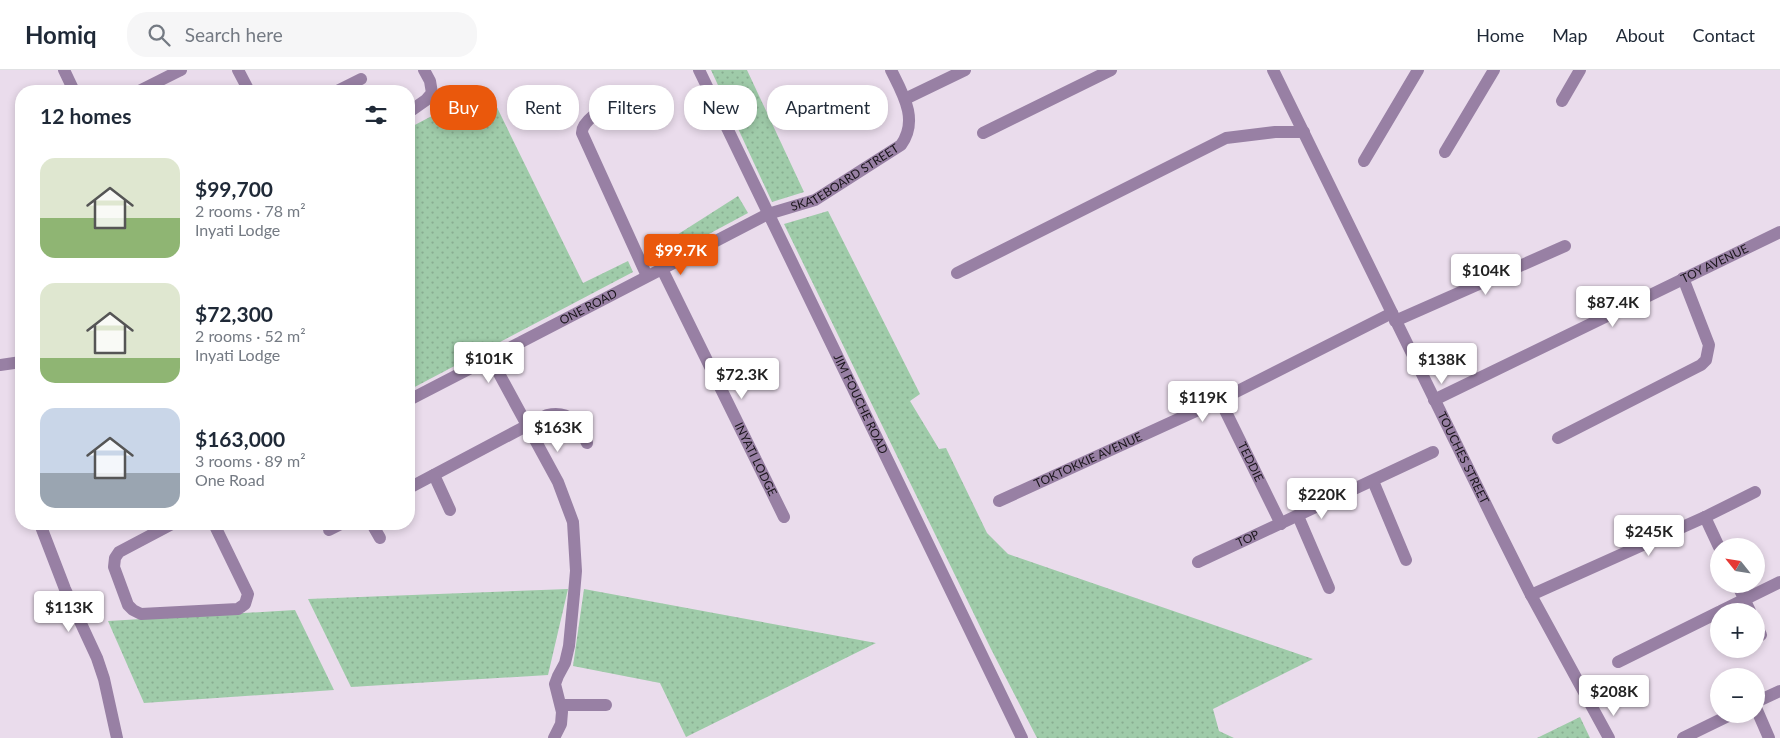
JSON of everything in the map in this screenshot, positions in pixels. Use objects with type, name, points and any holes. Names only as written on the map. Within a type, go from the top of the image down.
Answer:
[{"type":"street","points":[[64,70],[71,85]]},
{"type":"street","points":[[151,85],[181,70]]},
{"type":"street","points":[[238,70],[246,85]]},
{"type":"street","points":[[415,108],[432,93],[430,81],[424,70]]},
{"type":"street","name":"JIM FOUCHE ROAD","points":[[699,70],[1022,738]]},
{"type":"street","name":"SKATEBOARD STREET","points":[[768,214],[815,200],[901,145],[907,137],[910,126],[905,99],[891,70]]},
{"type":"street","points":[[905,99],[965,70]]},
{"type":"street","points":[[982,133],[1085,76],[1111,70]]},
{"type":"street","name":"TOUCHES STREET","points":[[1274,70],[1393,317],[1531,596],[1609,738]]},
{"type":"street","points":[[1364,161],[1418,70]]},
{"type":"street","points":[[1445,152],[1494,70]]},
{"type":"street","points":[[1562,101],[1580,70]]},
{"type":"street","points":[[349,85],[361,79]]},
{"type":"street","points":[[589,120],[582,129],[582,133],[647,276]]},
{"type":"street","points":[[957,273],[1226,138],[1275,132],[1304,132]]},
{"type":"street","name":"ONE ROAD","points":[[415,397],[768,214]]},
{"type":"street","name":"TOY AVENUE","points":[[1434,400],[1780,232]]},
{"type":"street","name":"TOKTOKKIE AVENUE","points":[[999,501],[1220,400],[1393,317],[1565,246]]},
{"type":"street","name":"INYATI LODGE","points":[[662,268],[784,517]]},
{"type":"street","points":[[1558,438],[1701,365],[1706,360],[1709,344],[1683,278]]},
{"type":"street","points":[[490,358],[558,482],[573,522],[576,571],[571,629],[565,663],[555,684],[561,705],[561,724],[554,738]]},
{"type":"street","points":[[0,365],[15,363]]},
{"type":"street","name":"TEDDIE","points":[[1220,400],[1281,524]]},
{"type":"street","points":[[415,485],[547,415],[558,413],[568,416],[582,432],[587,443]]},
{"type":"street","name":"TOP","points":[[1198,562],[1433,452]]},
{"type":"street","points":[[434,475],[450,510]]},
{"type":"street","points":[[1374,480],[1406,560]]},
{"type":"street","points":[[1531,596],[1705,517],[1755,492]]},
{"type":"street","points":[[1298,516],[1329,588]]},
{"type":"street","points":[[1705,517],[1715,538]]},
{"type":"street","points":[[42,530],[64,589],[104,679],[117,738]]},
{"type":"street","points":[[161,530],[119,552],[115,558],[114,568],[128,605],[141,614],[238,609],[245,604],[248,594],[217,530]]},
{"type":"street","points":[[375,530],[380,538]]},
{"type":"street","points":[[1751,603],[1780,582]]},
{"type":"street","points":[[1618,662],[1710,617]]},
{"type":"street","points":[[1765,698],[1780,690]]},
{"type":"street","points":[[561,705],[606,705]]},
{"type":"street","points":[[1683,738],[1714,723]]},
{"type":"street","points":[[1762,723],[1769,738]]},
{"type":"green space","points":[[711,70],[747,70],[754,85],[718,85]]},
{"type":"green space","points":[[757,91],[767,113],[767,130],[775,130],[804,192],[772,202],[739,130],[757,130]]},
{"type":"green space","points":[[497,107],[583,283],[628,261],[633,272],[415,387],[415,125],[430,117],[430,130],[497,130]]},
{"type":"green space","points":[[738,196],[748,213],[653,264],[647,254]]},
{"type":"green space","points":[[828,211],[920,394],[910,401],[939,449],[946,448],[987,533],[1008,554],[1313,659],[1213,709],[1219,731],[1234,738],[1037,738],[991,649],[784,224]]},
{"type":"green space","points":[[568,589],[548,675],[351,687],[308,599]]},
{"type":"green space","points":[[584,589],[876,643],[686,737],[660,683],[573,666]]},
{"type":"green space","points":[[295,610],[334,690],[144,703],[108,621]]},
{"type":"green space","points":[[1580,717],[1590,738],[1537,738]]}]
